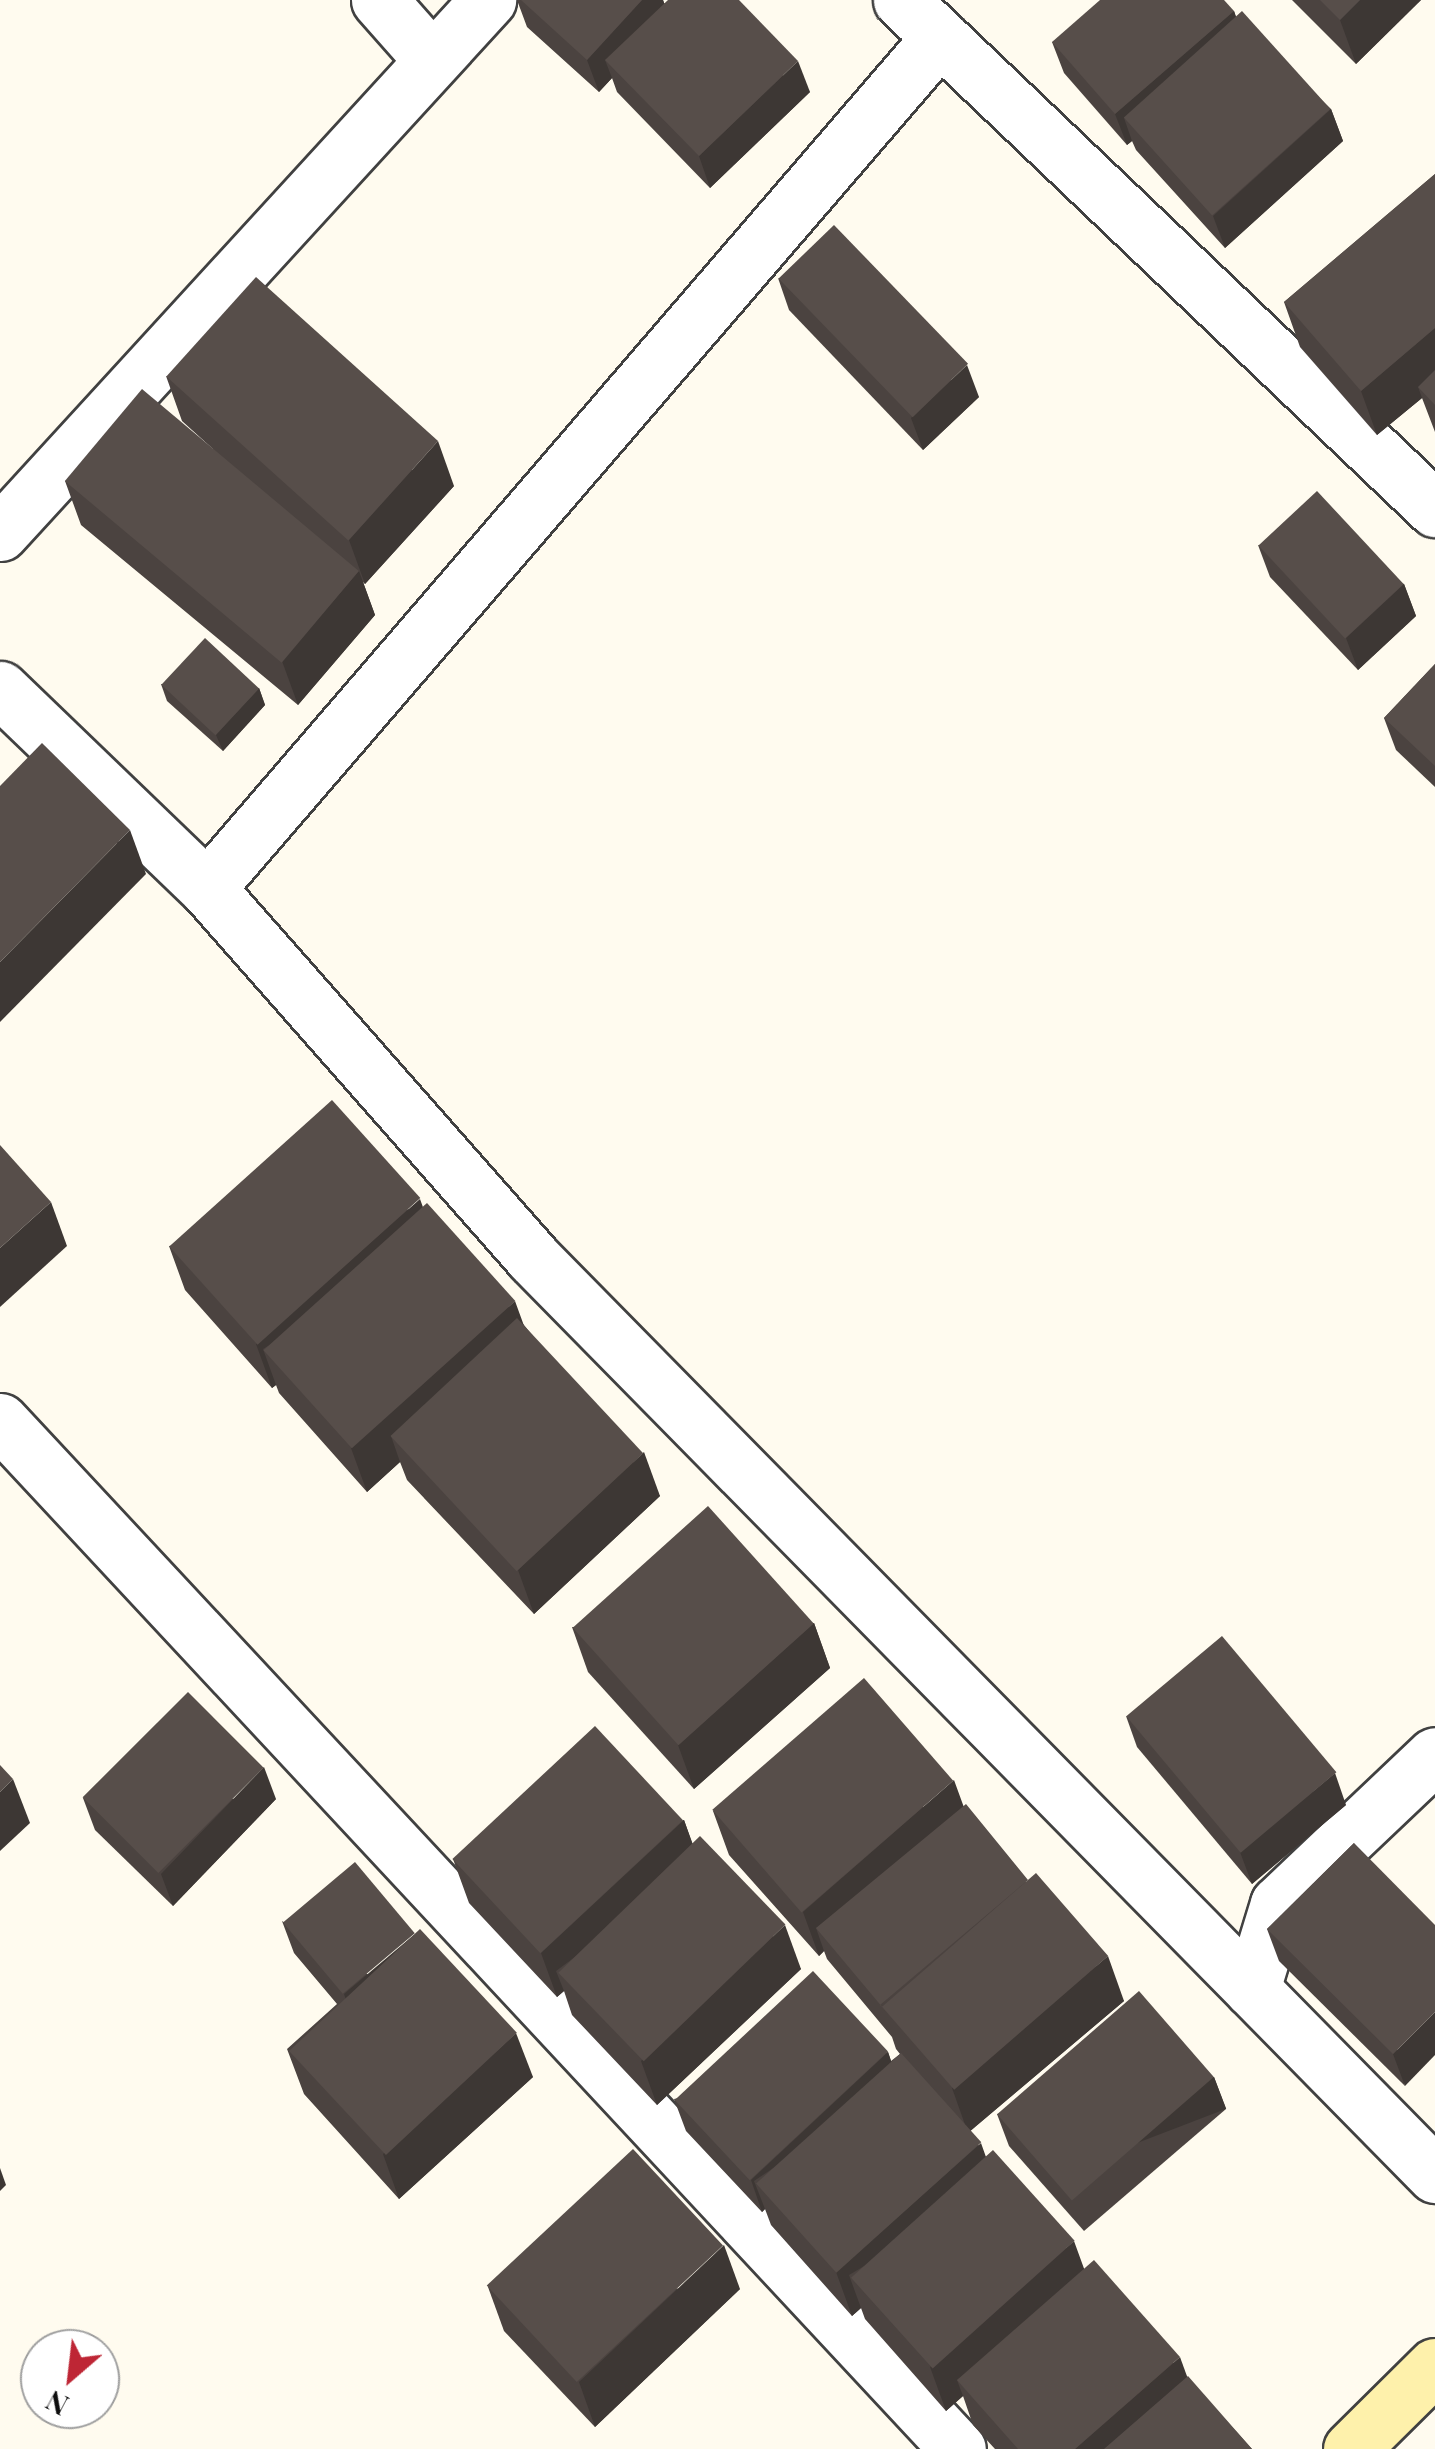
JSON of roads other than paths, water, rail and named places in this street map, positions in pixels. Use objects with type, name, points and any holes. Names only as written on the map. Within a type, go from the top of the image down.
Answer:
[{"type":"street","points":[[379,0],[432,60]]},
{"type":"street","points":[[0,533],[488,0]]},
{"type":"street","points":[[901,0],[1435,510]]},
{"type":"street","points":[[206,888],[940,37]]},
{"type":"street","points":[[0,690],[206,888],[532,1257],[1435,2175]]},
{"type":"street","points":[[0,1420],[958,2449]]},
{"type":"street","points":[[1252,1989],[1278,1904],[1435,1756]]},
{"type":"street","points":[[1350,2449],[1435,2366]]}]
